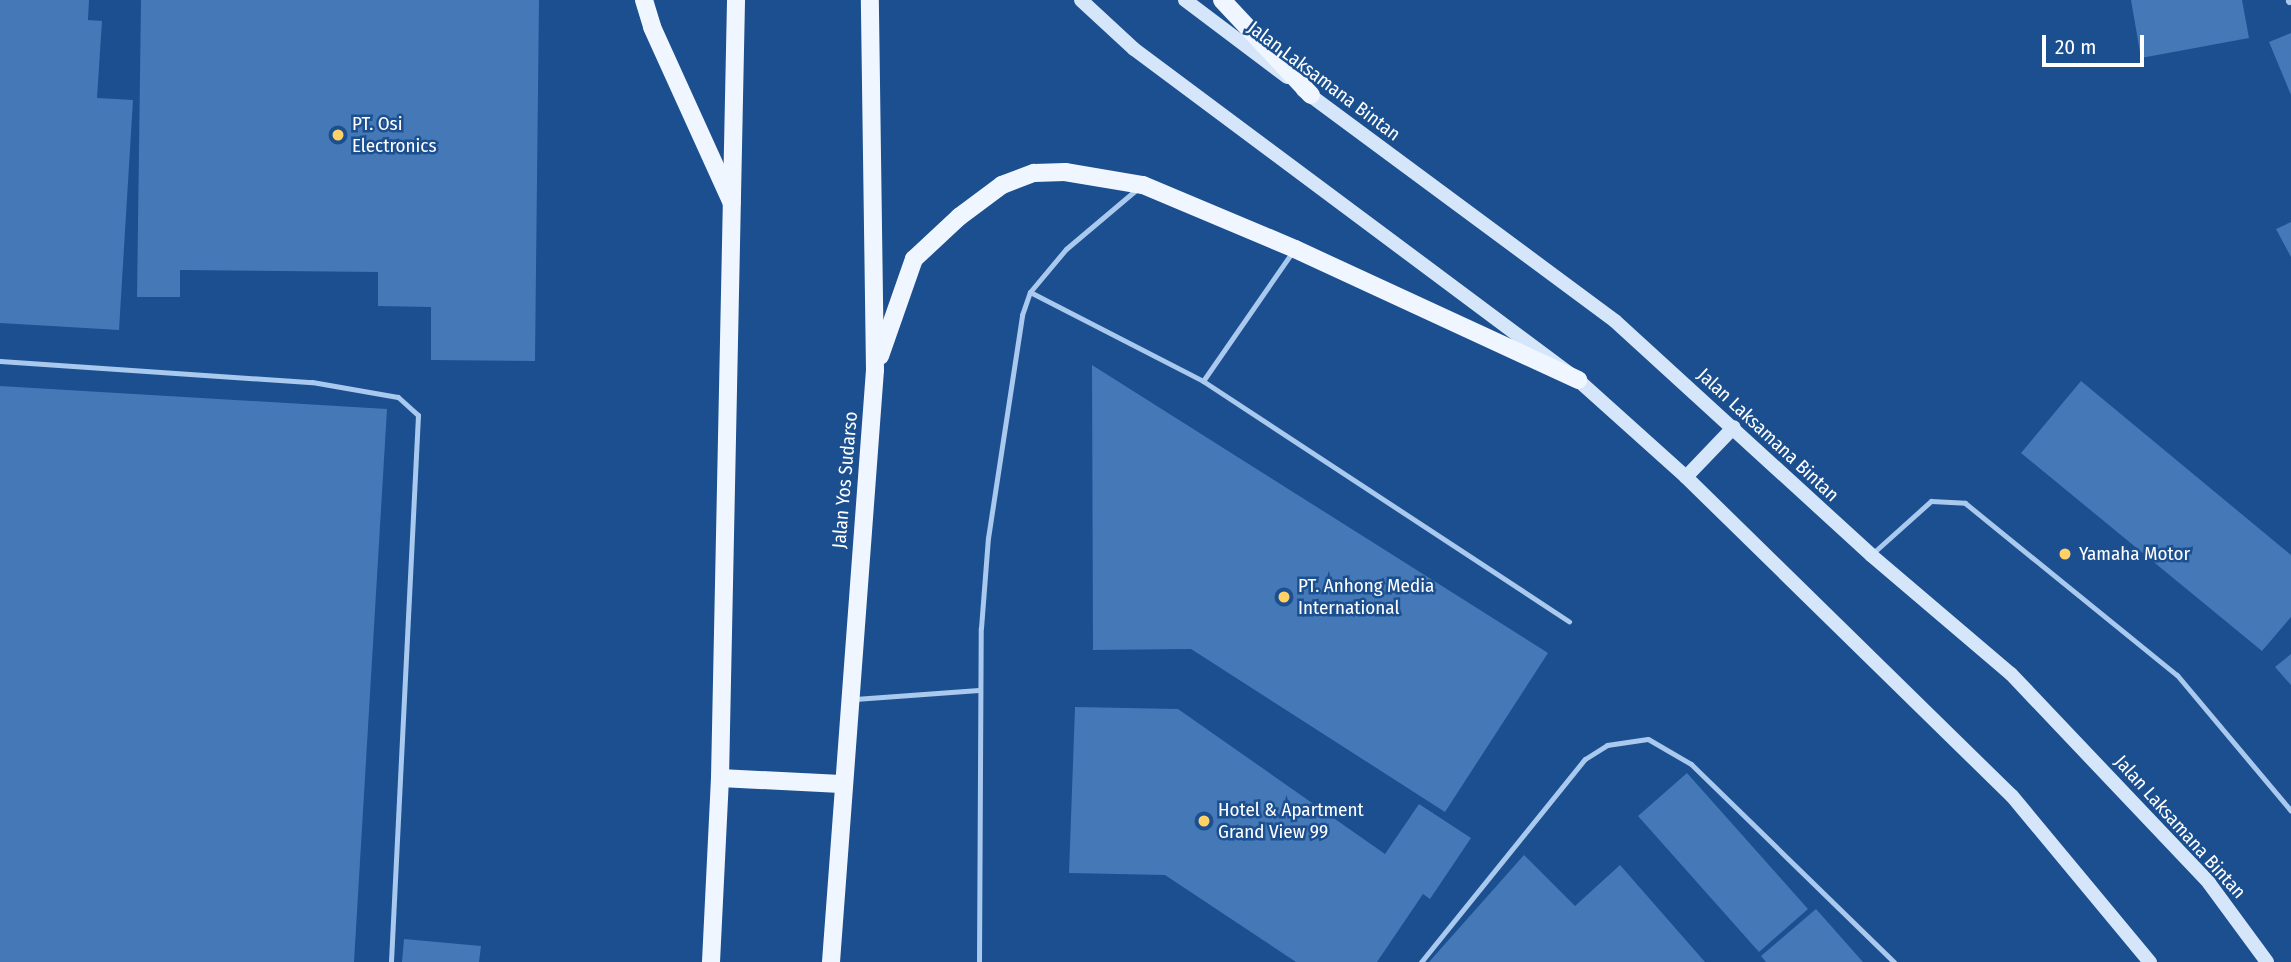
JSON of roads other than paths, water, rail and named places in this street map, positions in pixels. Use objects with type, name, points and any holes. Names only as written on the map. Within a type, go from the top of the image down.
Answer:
[{"type":"main road","points":[[644,0],[652,27],[734,210]]},
{"type":"main road","points":[[711,962],[720,778],[734,210],[736,0]]},
{"type":"main road","name":"Jalan Yos Sudarso","points":[[831,962],[841,784],[875,370],[870,0]]},
{"type":"main road","points":[[1081,0],[1134,49],[1578,380],[1686,477],[2012,796],[2148,961]]},
{"type":"main road","name":"Jalan Laksamana Bintan","points":[[1185,0],[1615,321],[1871,555],[2011,674],[2209,883],[2267,962]]},
{"type":"main road","points":[[1222,0],[1311,95]]},
{"type":"main road","points":[[875,370],[914,259],[1002,185],[1034,173],[1065,172],[1143,185],[1295,249],[1578,380]]},
{"type":"main road","points":[[1686,477],[1734,427]]},
{"type":"main road","points":[[720,778],[841,784]]},
{"type":"lane","points":[[979,962],[979,690],[988,538],[1022,315],[1030,292],[1066,248],[1143,185]]},
{"type":"lane","points":[[1203,381],[1295,249]]},
{"type":"lane","points":[[1030,292],[1203,381],[1569,621]]},
{"type":"lane","points":[[0,361],[312,382],[398,397],[418,415],[391,962]]},
{"type":"lane","points":[[1871,555],[1921,506],[1931,501],[1965,503],[2177,675],[2291,811]]},
{"type":"lane","points":[[848,699],[979,690]]},
{"type":"lane","points":[[1422,962],[1585,759],[1607,745],[1648,739],[1691,764],[1894,962]]},
{"type":"place","name":"PT. Osi Electronics","points":[[338,135]]},
{"type":"place","name":"Yamaha Motor","points":[[2065,554]]},
{"type":"place","name":"PT. Anhong Media International","points":[[1284,597]]},
{"type":"place","name":"Hotel & Apartment Grand View 99","points":[[1204,821]]}]
